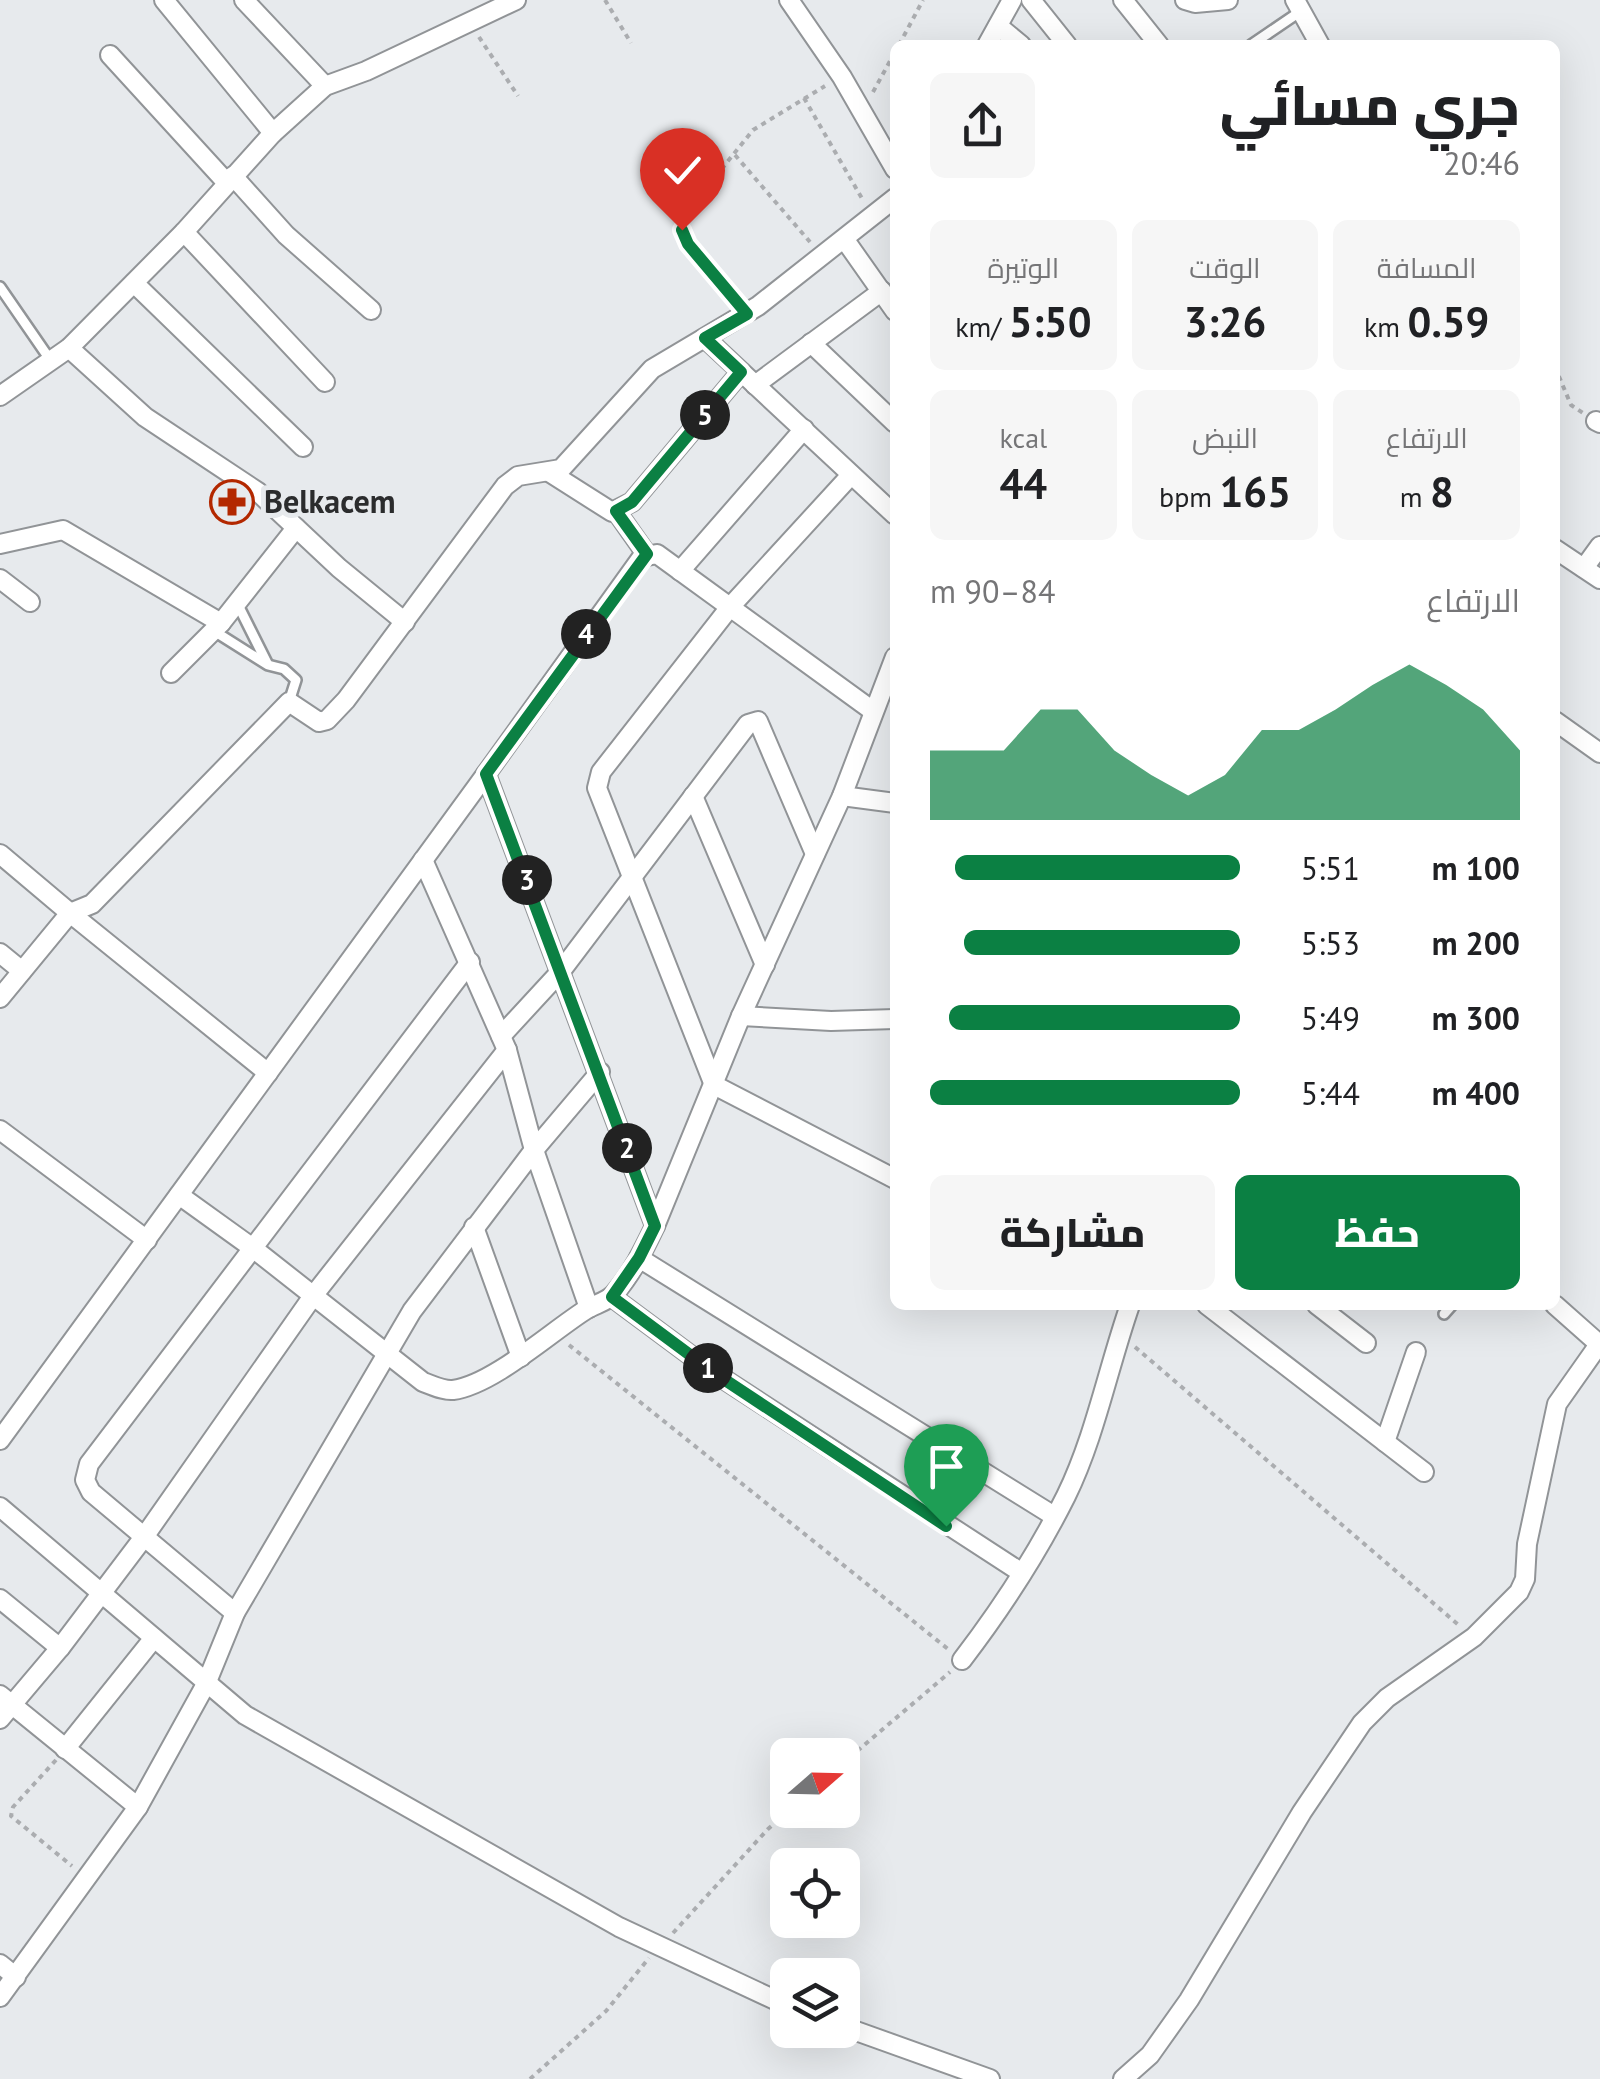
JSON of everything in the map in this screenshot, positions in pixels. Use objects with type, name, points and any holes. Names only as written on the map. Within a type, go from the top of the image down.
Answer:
[{"type":"street","points":[[164,0],[273,133]]},
{"type":"street","points":[[244,0],[325,86]]},
{"type":"street","points":[[0,396],[69,348],[184,232],[273,133],[325,86],[342,82],[516,0]]},
{"type":"street","points":[[789,0],[842,77],[890,161]]},
{"type":"street","points":[[991,40],[1012,0]]},
{"type":"street","points":[[1031,0],[1063,40]]},
{"type":"street","points":[[1123,0],[1155,40]]},
{"type":"street","points":[[1186,0],[1228,0]]},
{"type":"street","points":[[1298,5],[1317,40]]},
{"type":"street","points":[[998,26],[1015,40]]},
{"type":"street","points":[[110,56],[286,235],[371,310]]},
{"type":"street","points":[[0,998],[70,913],[92,904],[289,702],[320,722],[327,720],[505,486],[518,476],[561,469],[652,369],[747,314],[890,202]]},
{"type":"street","points":[[184,232],[325,382]]},
{"type":"street","points":[[845,240],[890,303]]},
{"type":"street","points":[[134,282],[303,447]]},
{"type":"street","points":[[549,472],[616,511],[632,502],[748,378],[812,342],[882,291]]},
{"type":"street","points":[[705,338],[890,510]]},
{"type":"street","points":[[812,342],[890,419]]},
{"type":"street","points":[[69,348],[145,417],[258,492],[405,622]]},
{"type":"street","points":[[680,570],[804,429]]},
{"type":"street","points":[[851,474],[730,607],[601,772],[597,788],[714,1085],[890,1177]]},
{"type":"street","points":[[616,511],[647,554]]},
{"type":"street","points":[[171,674],[217,627],[296,528]]},
{"type":"street","points":[[0,544],[63,530],[217,627]]},
{"type":"street","points":[[1560,551],[1592,573],[1600,546]]},
{"type":"street","points":[[647,554],[658,554],[730,607],[881,704]]},
{"type":"street","points":[[0,1440],[647,554]]},
{"type":"street","points":[[0,579],[30,602]]},
{"type":"street","points":[[179,1196],[254,1249],[423,1382],[453,1390],[521,1357],[589,1308],[612,1297],[655,1226],[742,1016],[842,796],[890,674]]},
{"type":"street","points":[[138,1807],[4,1706],[60,1648],[102,1593],[313,1296],[748,724],[758,721],[815,854]]},
{"type":"street","points":[[1560,725],[1600,753]]},
{"type":"street","points":[[486,774],[655,1226]]},
{"type":"street","points":[[693,796],[765,964]]},
{"type":"street","points":[[842,796],[890,802]]},
{"type":"street","points":[[0,854],[268,1073]]},
{"type":"street","points":[[423,860],[504,1043],[534,1150],[589,1308]]},
{"type":"street","points":[[0,953],[22,971]]},
{"type":"street","points":[[235,1613],[91,1492],[85,1480],[89,1464],[470,962]]},
{"type":"street","points":[[742,1016],[831,1021],[890,1019]]},
{"type":"street","points":[[0,1997],[138,1807],[206,1684],[235,1613],[412,1311],[534,1150],[600,1072]]},
{"type":"street","points":[[0,1130],[147,1240]]},
{"type":"street","points":[[474,1227],[521,1357]]},
{"type":"street","points":[[639,1258],[1054,1516]]},
{"type":"street","points":[[612,1297],[728,1383],[1022,1573]]},
{"type":"street","points":[[1124,2079],[1150,2055],[1189,2000],[1302,1812],[1362,1724],[1387,1698],[1474,1637],[1520,1592],[1556,1404],[1599,1344],[1560,1309]]},
{"type":"street","points":[[962,1660],[1022,1573],[1054,1516],[1084,1450],[1128,1310]]},
{"type":"street","points":[[1213,1310],[1424,1472]]},
{"type":"street","points":[[1323,1310],[1366,1343]]},
{"type":"street","points":[[1385,1442],[1416,1352]]},
{"type":"street","points":[[0,1507],[245,1714],[602,1917],[770,1997]]},
{"type":"street","points":[[0,1599],[60,1648]]},
{"type":"street","points":[[65,1749],[154,1638]]},
{"type":"street","points":[[0,1964],[16,1977]]},
{"type":"street","points":[[860,2032],[990,2079]]},
{"type":"lane","points":[[1257,40],[1298,5]]},
{"type":"lane","points":[[0,287],[51,361]]},
{"type":"lane","points":[[237,603],[268,665]]},
{"type":"lane","points":[[217,627],[268,665],[284,669],[296,680],[289,702]]},
{"type":"lane","points":[[1444,1314],[1448,1310]]},
{"type":"path","points":[[605,0],[631,43]]},
{"type":"path","points":[[902,40],[923,0]]},
{"type":"path","points":[[469,22],[518,96]]},
{"type":"path","points":[[862,113],[890,61]]},
{"type":"path","points":[[747,314],[688,244],[682,230],[683,217],[753,130],[842,77]]},
{"type":"path","points":[[804,98],[873,217]]},
{"type":"path","points":[[734,155],[823,258]]},
{"type":"path","points":[[1560,379],[1571,404],[1598,422]]},
{"type":"path","points":[[554,1333],[962,1660],[860,1748]]},
{"type":"path","points":[[1120,1334],[1474,1637]]},
{"type":"path","points":[[65,1749],[14,1807],[12,1816],[87,1878]]},
{"type":"place","name":"Belkacem","points":[[232,502]]},
{"type":"route","points":[[682,230],[688,244],[747,314],[705,338],[741,372],[632,502],[616,511],[647,554],[486,774],[655,1226],[612,1297],[713,1372],[946,1526]]}]
